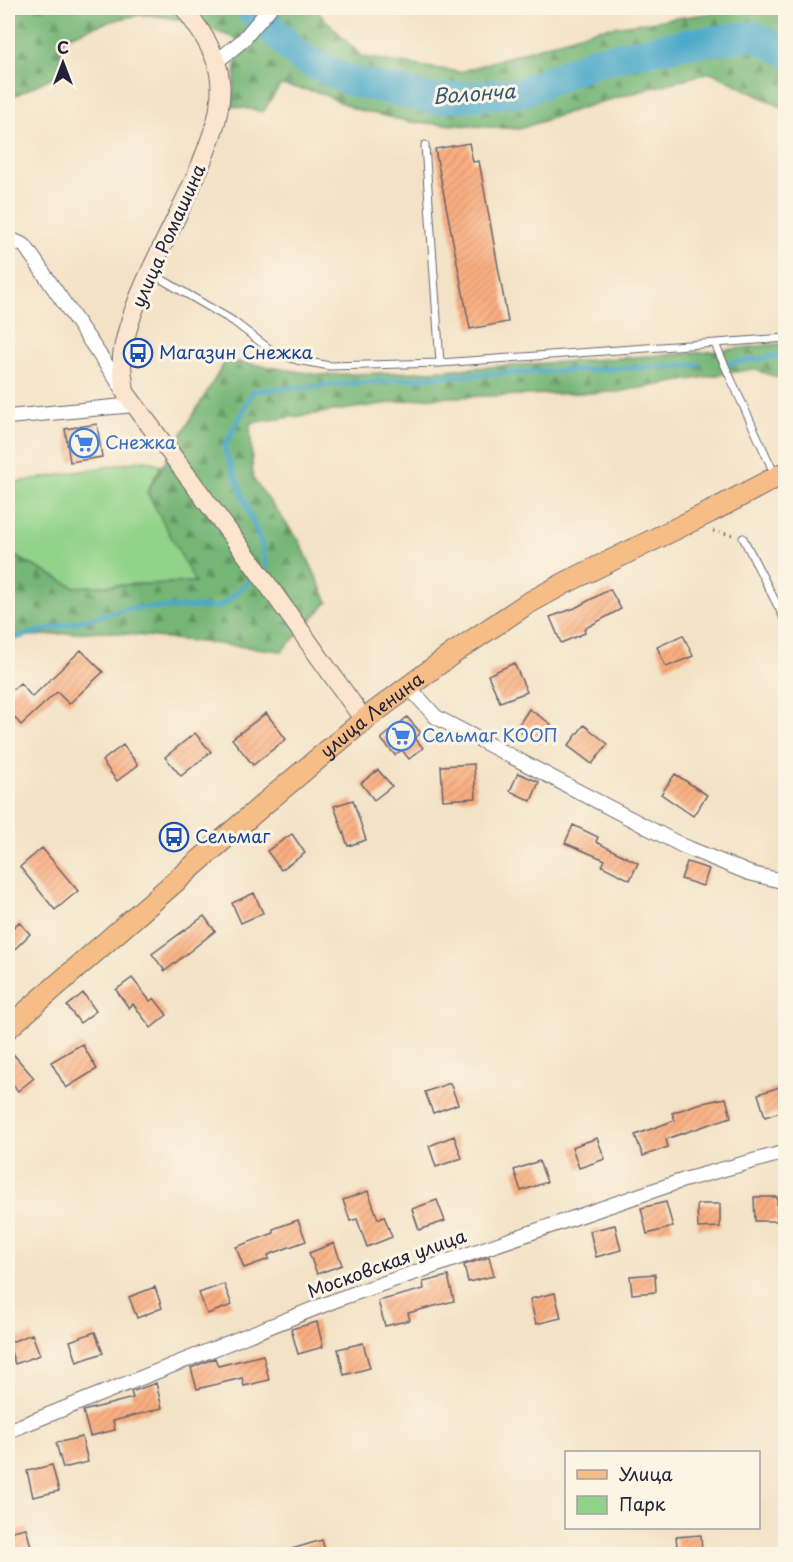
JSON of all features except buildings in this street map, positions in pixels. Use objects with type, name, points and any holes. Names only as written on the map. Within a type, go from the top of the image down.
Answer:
[{"type":"main road","name":"улица Ленина","points":[[8,1028],[264,804],[408,686],[525,605],[781,474]]},
{"type":"street","name":"улица Ромашина","points":[[130,399],[122,358],[140,297],[194,183],[218,117],[221,99],[216,62],[184,8]]},
{"type":"street","points":[[216,62],[242,41],[263,16]]},
{"type":"street","points":[[8,238],[25,246],[130,399],[364,720]]},
{"type":"street","points":[[8,417],[130,399]]},
{"type":"street","points":[[408,686],[436,717],[683,846],[749,873],[786,882]]},
{"type":"street","name":"Московская улица","points":[[8,1431],[341,1298],[684,1180],[786,1152]]},
{"type":"lane","points":[[425,146],[440,363]]},
{"type":"lane","points":[[151,273],[233,321],[272,351],[297,360],[330,366],[440,363],[786,338]]},
{"type":"lane","points":[[715,344],[781,474]]},
{"type":"lane","points":[[743,538],[786,622]]},
{"type":"path","points":[[709,530],[743,538]]},
{"type":"green space","points":[[8,8],[314,8],[362,57],[460,72],[598,29],[712,13],[718,8],[785,8],[785,109],[711,72],[594,104],[519,129],[410,122],[355,109],[318,92],[280,85],[263,112],[232,106],[237,58],[242,41],[184,21],[148,15],[117,20],[64,38],[57,75],[8,99]]},
{"type":"green space","points":[[785,343],[785,380],[753,369],[617,392],[425,398],[250,423],[253,479],[300,542],[328,602],[282,651],[100,631],[8,638],[8,562],[17,557],[74,587],[195,582],[147,492],[226,360],[320,375],[415,372],[706,352]]},
{"type":"green space","points":[[145,460],[161,465],[147,492],[196,582],[74,587],[17,557],[8,562],[8,484]]},
{"type":"waterway","name":"Волонча","points":[[250,8],[301,58],[350,81],[432,99],[522,92],[596,61],[689,43],[755,36],[786,52]]},
{"type":"waterway","points":[[725,364],[786,355]]},
{"type":"waterway","points":[[267,567],[261,543],[224,448],[253,391],[448,376],[699,365]]},
{"type":"waterway","points":[[8,640],[130,608],[219,607],[248,583]]},
{"type":"place","name":"Магазин Снежка","points":[[138,353]]},
{"type":"place","name":"Снежка","points":[[84,443]]},
{"type":"place","name":"Сельмаг КООП","points":[[401,736]]},
{"type":"place","name":"Сельмаг","points":[[174,837]]}]
